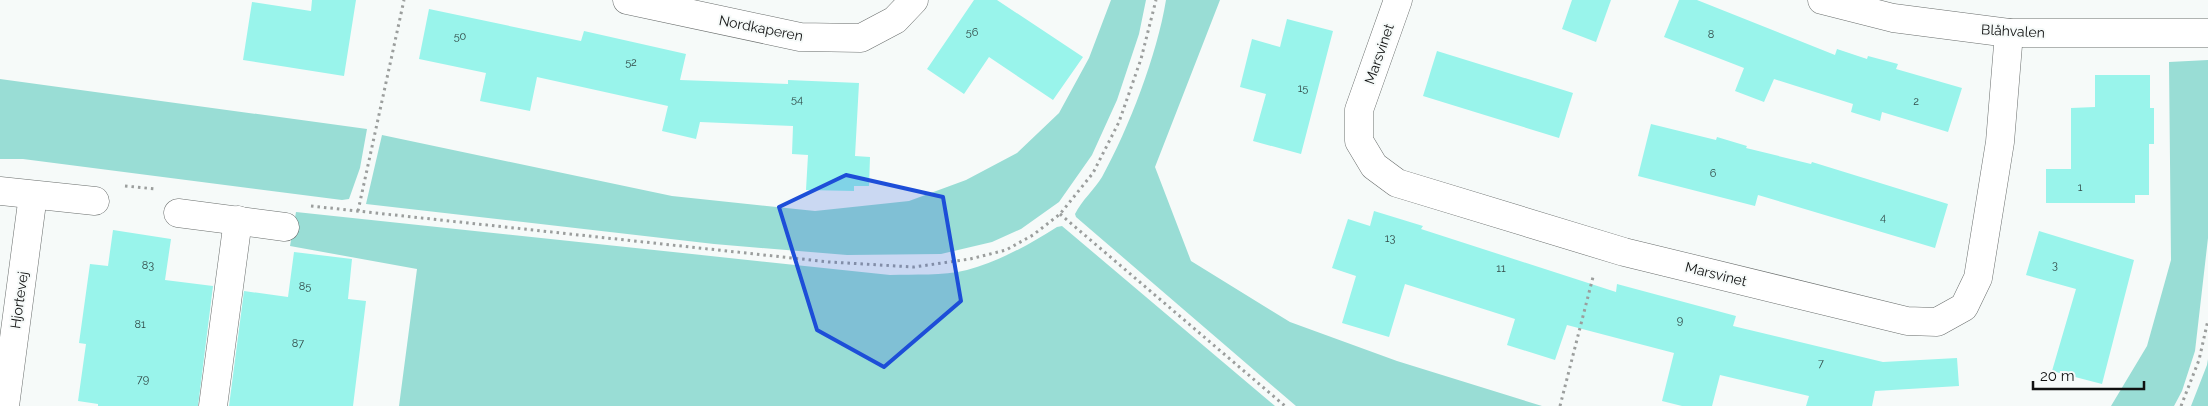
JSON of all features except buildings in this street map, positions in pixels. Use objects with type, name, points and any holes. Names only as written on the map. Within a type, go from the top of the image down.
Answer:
[{"type":"street","name":"Nordkaperen","points":[[628,0],[800,37],[861,38],[895,20],[914,0]]},
{"type":"street","name":"Marsvinet","points":[[1398,0],[1359,110],[1359,141],[1374,166],[1397,183],[1602,245],[1907,321],[1937,322],[1964,308],[1978,278],[2000,142],[2009,33]]},
{"type":"street","name":"Blåhvalen","points":[[1822,0],[1893,18],[2009,33],[2208,32]]},
{"type":"street","points":[[0,191],[94,201]]},
{"type":"street","name":"Hjortevej","points":[[4,406],[33,194]]},
{"type":"street","points":[[178,213],[285,227]]},
{"type":"street","points":[[213,406],[238,220]]},
{"type":"path","points":[[358,211],[404,0]]},
{"type":"path","points":[[310,206],[829,262],[914,267],[970,259],[1006,250],[1033,235],[1060,214],[1093,173],[1119,122],[1141,59],[1156,0]]},
{"type":"path","points":[[123,186],[162,190]]},
{"type":"path","points":[[1060,214],[1285,406]]},
{"type":"path","points":[[1560,406],[1602,245]]},
{"type":"path","points":[[2181,406],[2199,360],[2208,320]]},
{"type":"highlighted area","points":[[846,175],[943,197],[961,301],[884,367],[817,330],[779,207]]},
{"type":"shaded area","points":[[1111,0],[1146,0],[1139,34],[1117,100],[1092,155],[1059,202],[1021,229],[992,242],[941,254],[847,255],[714,244],[366,204],[382,135],[672,196],[815,211],[909,201],[966,180],[1017,153],[1059,113],[1089,58]]},
{"type":"shaded area","points":[[1166,0],[1220,0],[1155,167],[1191,261],[1290,322],[1397,361],[1542,406],[1296,406],[1076,217],[1075,214],[1078,209],[1102,177],[1132,114],[1156,44]]},
{"type":"shaded area","points":[[2208,60],[2208,238],[2195,351],[2182,391],[2174,406],[2111,406],[2147,346],[2171,260],[2169,62]]},
{"type":"shaded area","points":[[0,79],[367,129],[360,168],[349,199],[342,200],[23,159],[0,159]]},
{"type":"shaded area","points":[[296,212],[890,275],[938,274],[967,270],[1002,257],[1062,226],[1275,406],[399,406],[417,269],[290,246]]},
{"type":"shaded area","points":[[2208,359],[2208,406],[2191,406],[2207,365]]}]
